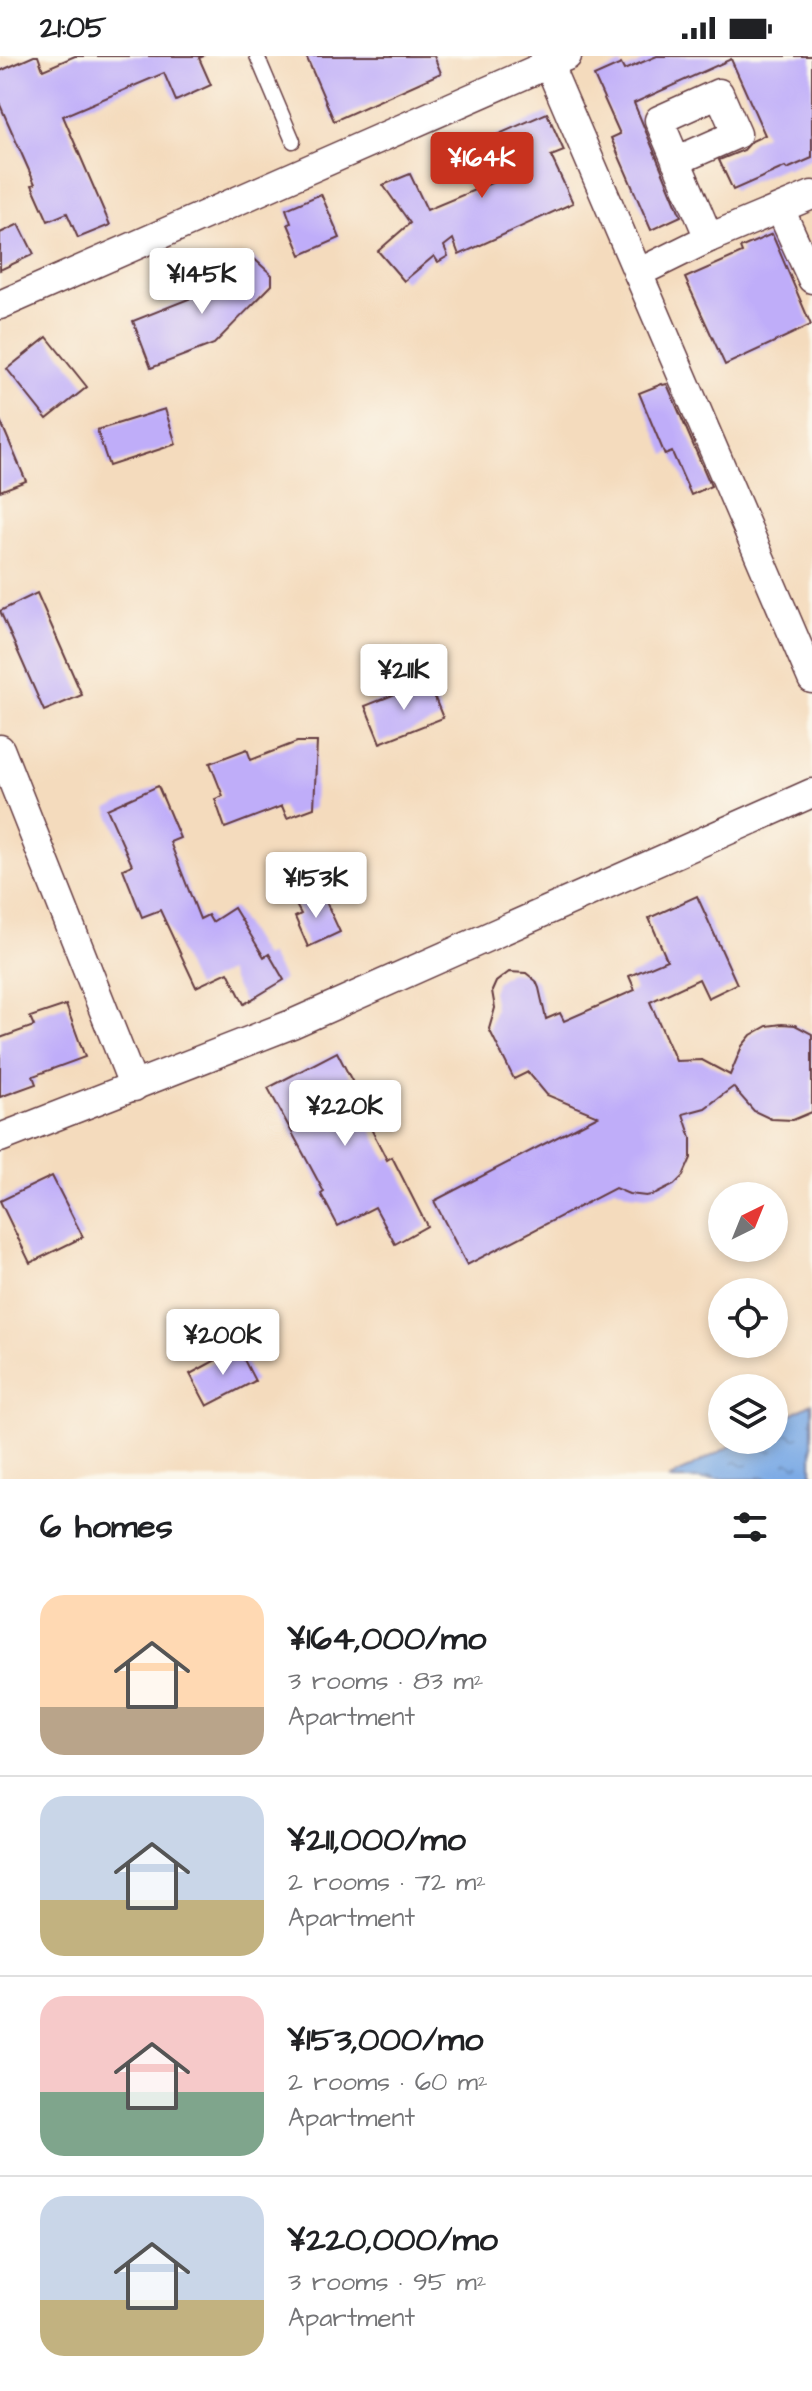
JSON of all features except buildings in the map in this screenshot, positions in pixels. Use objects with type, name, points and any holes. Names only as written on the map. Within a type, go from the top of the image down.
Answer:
[{"type":"street","points":[[0,305],[553,59],[638,273],[812,679]]},
{"type":"street","points":[[676,161],[709,238]]},
{"type":"street","points":[[638,273],[709,238],[812,195]]},
{"type":"street","points":[[780,209],[812,279]]},
{"type":"street","points":[[0,749],[134,1087]]},
{"type":"street","points":[[0,1138],[292,1024],[812,793]]},
{"type":"lane","points":[[257,56],[293,141]]},
{"type":"water","points":[[812,1403],[812,1479],[668,1479],[715,1454],[788,1454],[788,1416]]}]
